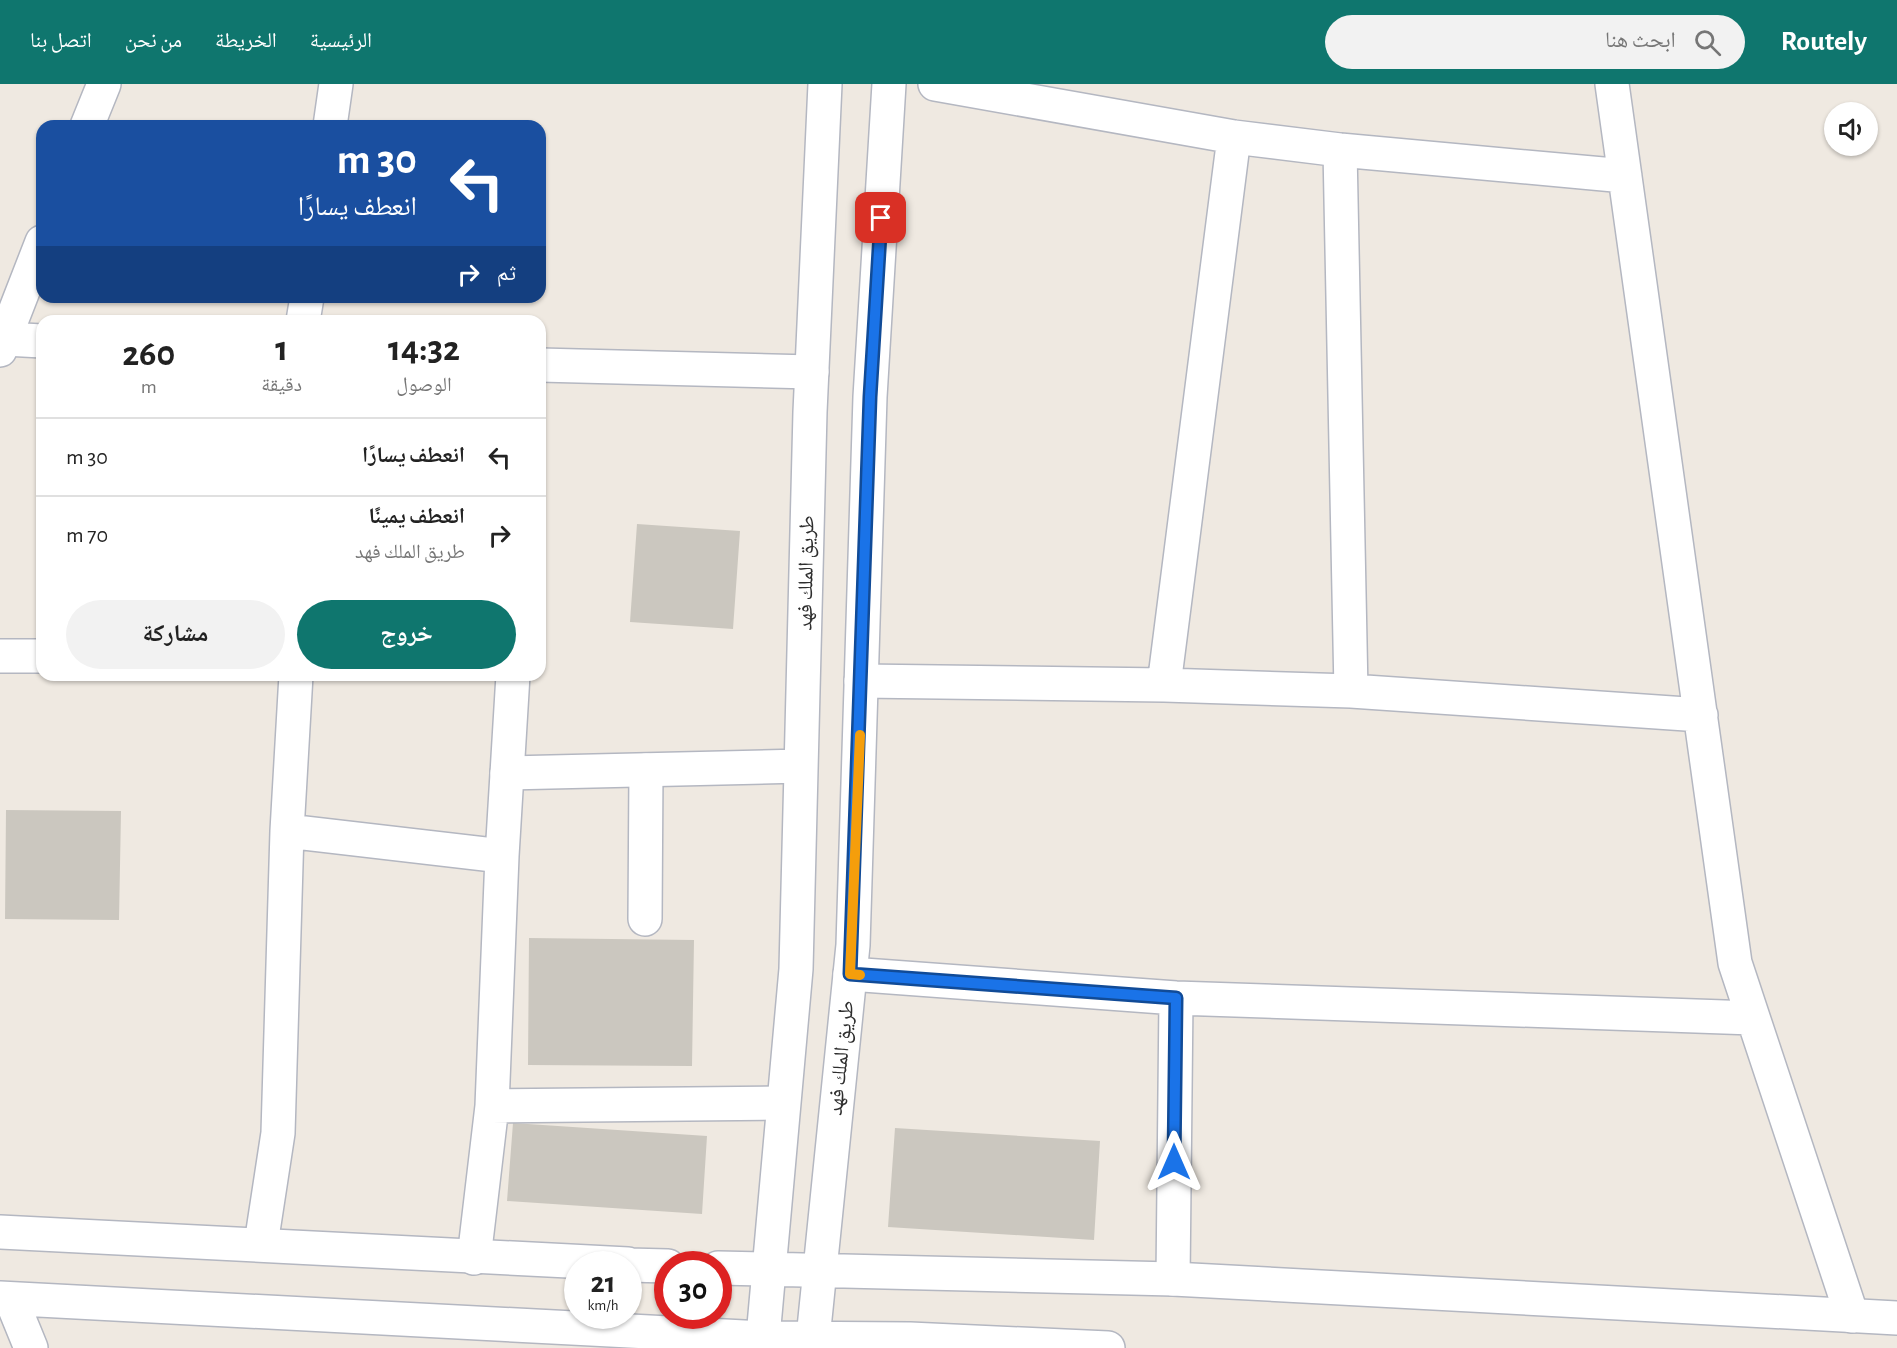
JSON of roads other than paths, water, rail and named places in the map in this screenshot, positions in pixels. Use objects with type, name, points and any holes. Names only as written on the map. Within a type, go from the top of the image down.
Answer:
[{"type":"street","points":[[89,120],[104,84]]},
{"type":"street","points":[[331,120],[336,84]]},
{"type":"street","name":"طريق الملك فهد","points":[[763,1343],[796,969],[812,372],[825,84]]},
{"type":"street","name":"طريق الملك فهد","points":[[813,1343],[850,974],[870,397],[889,84]]},
{"type":"street","points":[[935,84],[1234,137],[1340,150],[1625,176]]},
{"type":"street","points":[[1612,84],[1735,963],[1852,1316]]},
{"type":"street","points":[[1164,685],[1234,137]]},
{"type":"street","points":[[1340,150],[1351,692]]},
{"type":"street","points":[[36,257],[2,345],[36,342]]},
{"type":"street","points":[[546,364],[812,372]]},
{"type":"street","points":[[0,656],[36,656]]},
{"type":"street","points":[[261,1244],[278,1133],[287,831],[296,681]]},
{"type":"street","points":[[474,1258],[492,1106],[502,856],[513,681]]},
{"type":"street","points":[[861,681],[1164,685],[1351,692],[1701,715]]},
{"type":"street","points":[[507,773],[801,766]]},
{"type":"street","points":[[645,919],[646,770]]},
{"type":"street","points":[[287,831],[502,856]]},
{"type":"street","points":[[850,974],[1176,998],[1754,1018]]},
{"type":"street","points":[[1173,1279],[1176,998]]},
{"type":"street","points":[[492,1106],[783,1103]]},
{"type":"street","points":[[0,1232],[564,1262]]},
{"type":"street","points":[[732,1269],[1173,1279],[1897,1318]]},
{"type":"street","points":[[31,1348],[6,1298],[763,1343],[910,1339],[1108,1348]]}]
